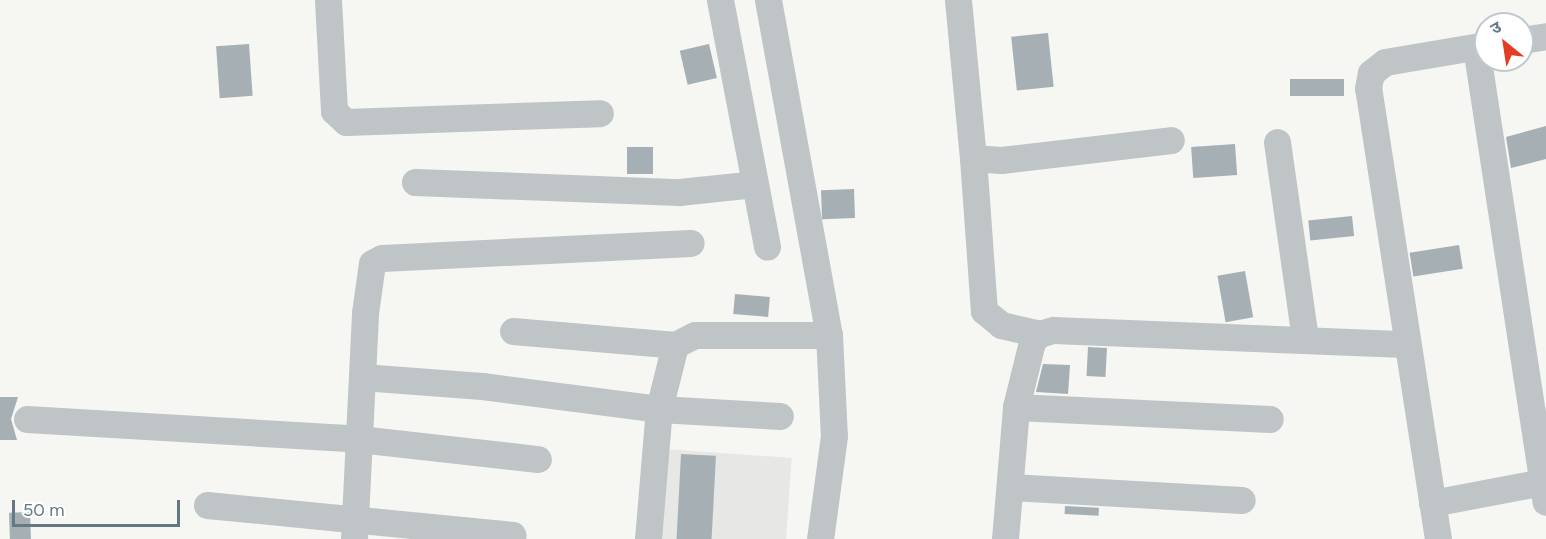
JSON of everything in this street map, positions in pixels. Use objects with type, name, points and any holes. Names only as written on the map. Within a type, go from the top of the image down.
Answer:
[{"type":"street","points":[[328,0],[334,111],[346,122],[600,113]]},
{"type":"street","points":[[720,0],[767,247]]},
{"type":"street","points":[[768,0],[829,335],[834,436],[820,539]]},
{"type":"street","points":[[958,0],[973,158],[984,312],[1001,326],[1039,334],[1053,330],[1405,344]]},
{"type":"street","points":[[1438,539],[1405,344],[1368,88],[1371,73],[1385,62],[1474,47]]},
{"type":"street","points":[[1432,503],[1544,492],[1485,72]]},
{"type":"street","points":[[973,158],[1002,160],[1171,140]]},
{"type":"street","points":[[1277,142],[1305,339]]},
{"type":"street","points":[[415,182],[679,192],[755,184]]},
{"type":"street","points":[[355,529],[362,377],[369,273],[372,263],[382,258],[691,243]]},
{"type":"street","points":[[513,331],[675,345],[695,335],[829,335]]},
{"type":"street","points":[[1005,539],[1016,407],[1032,342],[1039,334]]},
{"type":"street","points":[[648,539],[659,409],[675,345]]},
{"type":"street","points":[[362,377],[482,386],[659,409],[780,417]]},
{"type":"street","points":[[1016,407],[1270,418]]},
{"type":"street","points":[[27,419],[359,439],[538,459]]},
{"type":"street","points":[[1010,487],[1242,500]]},
{"type":"street","points":[[207,504],[355,529],[513,535]]},
{"type":"shaded area","points":[[664,449],[792,458],[786,539],[658,539]]},
{"type":"building","points":[[1048,33],[1054,87],[1017,91],[1011,37]]},
{"type":"building","points":[[249,44],[253,96],[220,98],[216,46]]},
{"type":"building","points":[[709,44],[717,78],[688,85],[680,51]]},
{"type":"building","points":[[1290,79],[1344,79],[1344,96],[1290,96]]},
{"type":"building","points":[[1546,126],[1546,159],[1511,168],[1506,137]]},
{"type":"building","points":[[1235,144],[1237,175],[1193,178],[1191,147]]},
{"type":"building","points":[[627,147],[653,147],[653,174],[627,174]]},
{"type":"building","points":[[854,189],[855,218],[822,219],[821,190]]},
{"type":"building","points":[[1352,216],[1354,236],[1310,240],[1308,221]]},
{"type":"building","points":[[1459,245],[1463,269],[1413,277],[1410,253]]},
{"type":"building","points":[[1245,271],[1253,317],[1226,322],[1217,276]]},
{"type":"building","points":[[735,294],[770,297],[768,317],[733,314]]},
{"type":"building","points":[[1088,347],[1107,348],[1105,377],[1086,376]]},
{"type":"building","points":[[1043,364],[1070,365],[1068,394],[1036,392]]},
{"type":"building","points":[[0,397],[18,397],[11,419],[17,440],[0,440]]},
{"type":"building","points":[[681,454],[716,456],[712,539],[677,539]]},
{"type":"building","points":[[1065,506],[1099,508],[1099,516],[1065,514]]},
{"type":"building","points":[[30,512],[31,539],[10,539],[9,513]]}]
